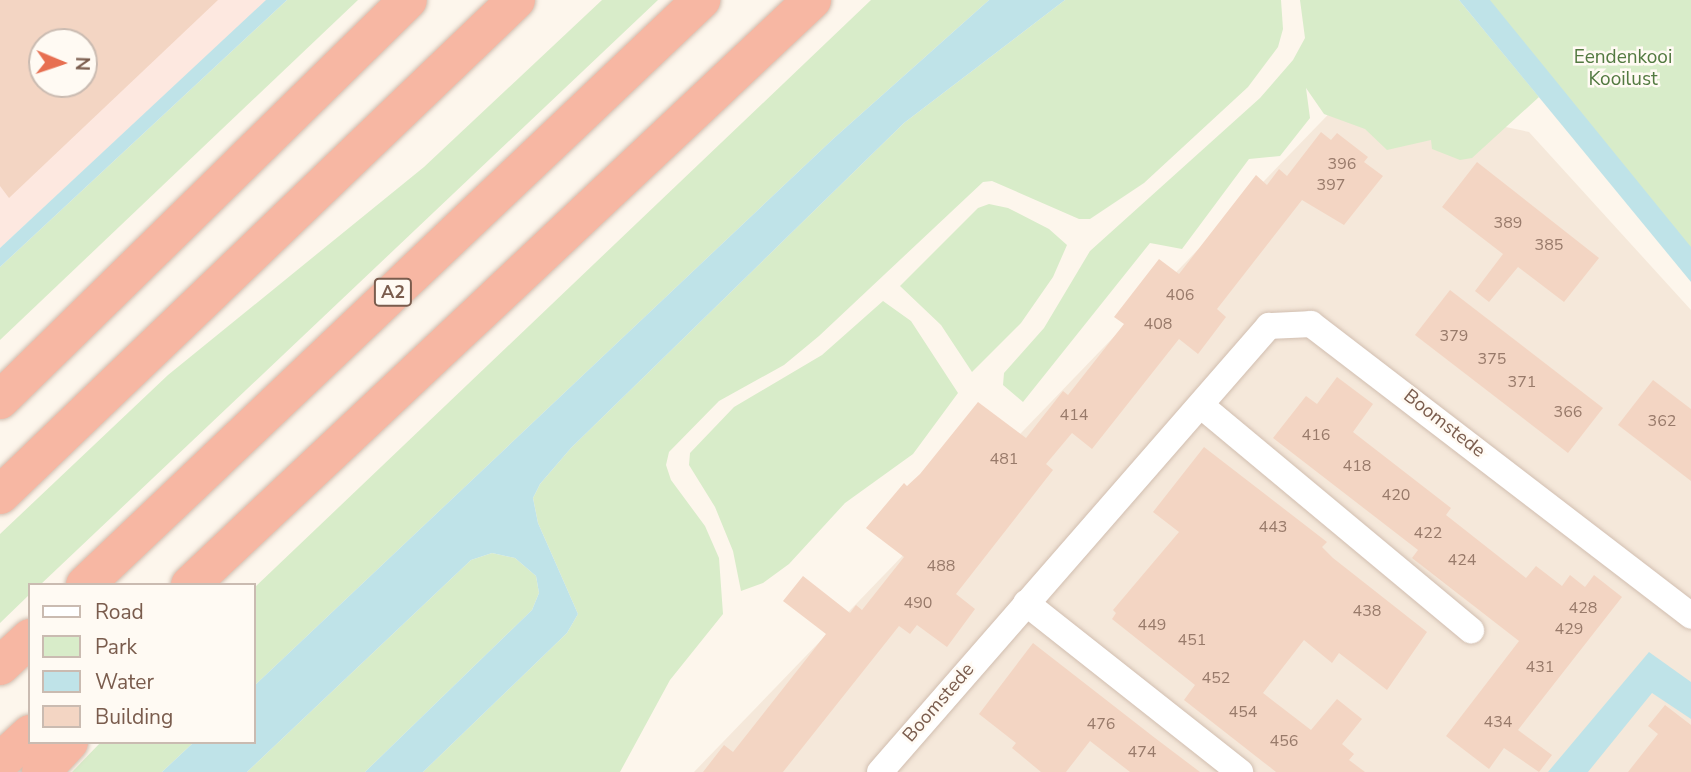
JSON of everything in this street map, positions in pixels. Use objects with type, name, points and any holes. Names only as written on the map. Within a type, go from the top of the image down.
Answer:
[{"type":"highway","points":[[0,400],[408,0]]},
{"type":"highway","points":[[0,495],[516,0]]},
{"type":"highway","name":"A2","points":[[87,583],[701,0]]},
{"type":"highway","points":[[192,583],[812,0]]},
{"type":"highway","points":[[218,583],[390,399]]},
{"type":"highway","points":[[0,666],[28,640]]},
{"type":"highway","points":[[0,761],[28,736]]},
{"type":"highway","points":[[41,772],[67,744]]},
{"type":"street","name":"Boomstede","points":[[880,772],[1203,407],[1269,326],[1311,324],[1691,616]]},
{"type":"street","points":[[1203,407],[1471,630]]},
{"type":"street","points":[[1027,603],[1240,772]]},
{"type":"shaded area","points":[[0,0],[268,0],[0,248]]},
{"type":"shaded area","points":[[1348,94],[1529,132],[1691,310],[1691,772],[694,772]]},
{"type":"green space","points":[[287,0],[358,0],[0,340],[0,267]]},
{"type":"green space","points":[[602,0],[658,0],[42,583],[28,583],[28,596],[0,623],[0,534],[168,375],[424,167]]},
{"type":"green space","points":[[871,0],[989,0],[833,139],[256,684],[256,586]]},
{"type":"green space","points":[[1065,0],[1281,0],[1283,29],[1278,47],[1248,87],[1144,183],[1090,219],[1079,219],[992,181],[983,182],[819,336],[784,365],[719,401],[669,452],[666,465],[671,480],[705,526],[719,558],[723,614],[670,680],[620,772],[423,772],[567,633],[578,614],[538,523],[533,498],[540,484],[571,448],[904,123]]},
{"type":"green space","points":[[1300,0],[1459,0],[1539,97],[1472,158],[1460,160],[1432,149],[1431,140],[1387,150],[1365,129],[1324,114],[1306,88],[1310,118],[1280,156],[1249,159],[1182,249],[1150,243],[1023,402],[1003,385],[1004,373],[1044,328],[1090,251],[1260,98],[1293,60],[1305,38]]},
{"type":"green space","name":"Eendenkooi Kooilust","points":[[1477,0],[1691,0],[1691,256]]},
{"type":"green space","points":[[989,204],[1008,208],[1049,229],[1067,245],[1053,277],[1021,323],[972,372],[941,325],[900,286],[978,208]]},
{"type":"green space","points":[[883,301],[911,321],[958,393],[913,454],[845,503],[789,564],[763,583],[741,591],[733,551],[715,507],[689,465],[690,453],[734,407],[822,355]]},
{"type":"green space","points":[[492,553],[515,558],[536,576],[539,593],[532,610],[365,772],[247,772],[471,560]]},
{"type":"green space","points":[[99,744],[192,744],[162,772],[72,772]]},
{"type":"water","points":[[266,0],[287,0],[0,267],[0,248]]},
{"type":"water","points":[[989,0],[1065,0],[904,123],[571,448],[540,484],[533,498],[538,523],[578,614],[567,633],[423,772],[365,772],[532,610],[539,593],[536,576],[515,558],[492,553],[471,560],[247,772],[162,772],[192,744],[256,744],[256,684],[833,139]]},
{"type":"water","points":[[1459,0],[1490,0],[1691,247],[1691,282]]},
{"type":"water","points":[[1649,652],[1691,682],[1691,719],[1652,693],[1588,772],[1548,772]]},
{"type":"building","points":[[0,0],[218,0],[9,198],[0,186]]},
{"type":"building","points":[[1321,132],[1331,140],[1337,133],[1368,157],[1364,162],[1383,176],[1344,225],[1302,200],[1217,309],[1226,317],[1198,354],[1179,339],[1092,449],[1072,433],[1046,464],[1053,470],[956,594],[975,609],[947,647],[917,625],[910,634],[899,626],[783,772],[703,772],[724,745],[733,752],[826,634],[783,601],[803,576],[850,613],[856,605],[862,610],[904,557],[866,528],[904,483],[907,486],[920,474],[978,402],[1026,438],[1063,391],[1068,395],[1124,324],[1114,317],[1159,259],[1179,274],[1256,175],[1267,185],[1279,169],[1287,176]]},
{"type":"building","points":[[1477,162],[1599,258],[1564,302],[1518,267],[1489,302],[1475,291],[1503,254],[1442,207]]},
{"type":"building","points":[[1450,290],[1603,408],[1568,453],[1415,335]]},
{"type":"building","points":[[1337,377],[1373,404],[1353,432],[1451,508],[1446,515],[1526,578],[1536,566],[1562,586],[1570,575],[1585,587],[1594,575],[1622,597],[1518,730],[1552,755],[1539,772],[1504,748],[1489,769],[1446,736],[1519,641],[1412,558],[1418,550],[1273,438],[1306,396],[1317,404]]},
{"type":"building","points":[[1653,380],[1691,409],[1691,481],[1618,425]]},
{"type":"building","points":[[1204,447],[1327,542],[1322,547],[1333,558],[1427,632],[1387,690],[1339,653],[1332,663],[1304,640],[1263,693],[1311,730],[1337,699],[1362,719],[1342,744],[1354,754],[1349,760],[1365,772],[1276,772],[1184,700],[1195,685],[1112,619],[1116,613],[1113,610],[1179,532],[1153,512]]},
{"type":"building","points":[[1033,643],[1200,772],[1130,772],[1090,741],[1066,772],[1041,772],[1012,748],[1016,743],[979,714]]},
{"type":"building","points":[[1665,705],[1691,725],[1691,772],[1628,772],[1658,734],[1648,726]]}]
